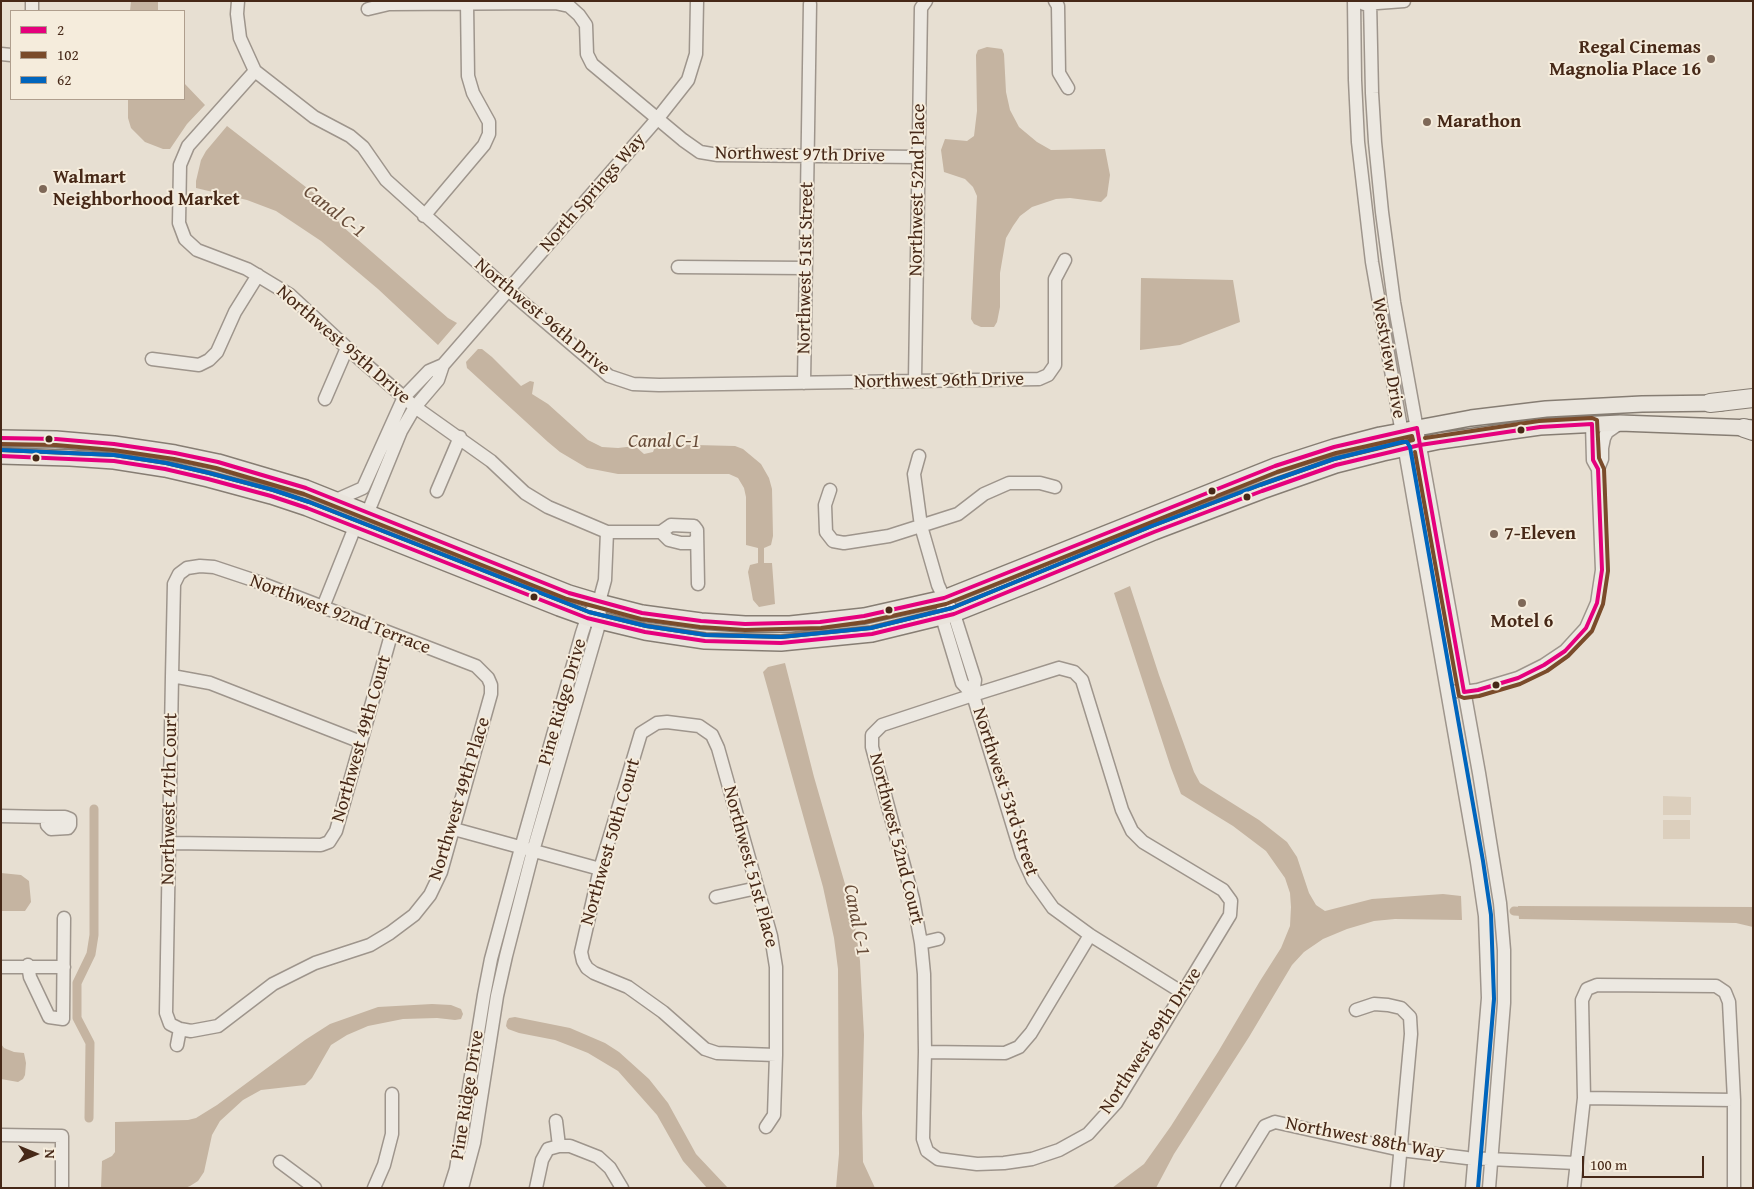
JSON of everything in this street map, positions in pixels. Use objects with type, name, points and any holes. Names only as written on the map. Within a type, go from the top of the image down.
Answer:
[{"type":"highway","points":[[1710,403],[1753,398]]},
{"type":"main road","points":[[1592,424],[1596,418],[1608,411],[1642,404]]},
{"type":"main road","points":[[1,438],[85,441],[175,453],[218,462],[276,479],[336,500],[569,593],[599,602],[642,612],[701,621],[745,624],[790,624],[864,616],[944,598],[1275,466],[1334,447],[1401,431],[1471,418],[1537,410],[1642,404],[1753,404]]},
{"type":"main road","points":[[1,456],[70,458],[131,463],[217,481],[271,496],[355,527],[558,608],[593,619],[644,632],[705,641],[781,643],[872,634],[948,615],[1042,579],[1154,532],[1262,491],[1336,465],[1404,448],[1540,427],[1592,424],[1620,423],[1750,429]]},
{"type":"main road","points":[[1154,532],[1169,514],[1169,508]]},
{"type":"main road","points":[[320,514],[332,512],[352,516],[368,512]]},
{"type":"main road","points":[[355,527],[373,522],[400,532],[412,530]]},
{"type":"street","points":[[238,1],[237,14],[240,38],[255,72]]},
{"type":"street","name":"North Springs Way","points":[[368,512],[401,432],[415,407],[438,380],[443,365],[658,118],[688,80],[696,54],[697,1]]},
{"type":"street","name":"Northwest 52nd Place","points":[[915,380],[922,8],[926,1]]},
{"type":"street","points":[[1055,1],[1058,6],[1059,73],[1068,88]]},
{"type":"street","points":[[1354,3],[1404,1]]},
{"type":"street","points":[[424,216],[484,145],[489,134],[489,122],[472,93],[468,76],[467,3]]},
{"type":"street","name":"Northwest 97th Drive","points":[[368,9],[389,4],[555,3],[569,6],[580,15],[586,25],[587,54],[592,64],[700,152],[718,155],[918,157]]},
{"type":"street","name":"Westview Drive","points":[[1354,3],[1358,142],[1379,311],[1477,862],[1486,926],[1488,998],[1472,1188]]},
{"type":"street","name":"Westview Drive","points":[[1370,3],[1372,93],[1382,212],[1394,302],[1494,860],[1502,930],[1504,1003],[1489,1188]]},
{"type":"street","name":"Northwest 51st Street","points":[[804,382],[810,4]]},
{"type":"street","name":"Northwest 96th Drive","points":[[255,72],[314,117],[350,136],[364,147],[386,180],[424,216],[609,376],[633,384],[1039,379],[1048,375],[1055,365],[1055,279],[1065,260]]},
{"type":"street","name":"Northwest 95th Drive","points":[[255,72],[188,146],[180,165],[179,223],[185,239],[197,250],[247,269],[290,295],[415,407],[492,461],[525,493],[548,507],[607,532],[661,532],[671,525],[694,526],[697,530],[697,538],[693,543],[681,543],[669,540],[661,532]]},
{"type":"street","points":[[678,267],[805,268]]},
{"type":"street","points":[[152,359],[199,365],[209,360],[217,352],[234,312],[258,275]]},
{"type":"street","points":[[325,399],[347,348]]},
{"type":"street","name":"North Springs Way","points":[[336,500],[363,488],[404,397],[429,371],[443,365]]},
{"type":"street","points":[[1448,696],[1478,690],[1518,678],[1565,652],[1586,628],[1597,603],[1602,570],[1598,469],[1602,459],[1604,438],[1611,429],[1620,423]]},
{"type":"street","points":[[1592,424],[1592,460],[1598,469]]},
{"type":"street","points":[[437,491],[460,438]]},
{"type":"street","points":[[919,456],[914,474],[922,526],[929,556],[944,598]]},
{"type":"street","points":[[830,490],[825,505],[826,532],[833,541],[844,543],[889,536],[958,514],[984,494],[1010,483],[1040,483],[1055,487]]},
{"type":"street","points":[[323,607],[355,527]]},
{"type":"street","points":[[599,602],[605,580],[607,532]]},
{"type":"street","points":[[697,538],[698,584]]},
{"type":"street","name":"Northwest 92nd Terrace","points":[[187,568],[200,566],[214,567],[253,580],[391,635],[476,666],[488,678]]},
{"type":"street","name":"Northwest 47th Court","points":[[180,1029],[170,1024],[166,1013],[174,584],[179,574],[187,568]]},
{"type":"street","name":"Northwest 53rd Street","points":[[944,598],[962,659],[962,683],[973,695],[1022,856],[1033,880],[1053,908],[1090,935],[1183,993]]},
{"type":"street","name":"Pine Ridge Drive","points":[[450,1188],[456,1169],[484,995],[599,602]]},
{"type":"street","name":"Northwest 49th Court","points":[[170,842],[320,845],[329,842],[336,831],[391,635]]},
{"type":"street","name":"Northwest 89th Drive","points":[[927,1151],[938,1159],[977,1164],[1004,1163],[1032,1159],[1059,1150],[1088,1134],[1116,1103],[1230,915],[1231,902],[1222,890],[1143,842],[1132,831],[1122,810],[1082,680],[1074,672],[1059,668],[973,695]]},
{"type":"street","points":[[172,676],[210,683],[361,742]]},
{"type":"street","name":"Northwest 49th Place","points":[[180,1029],[192,1031],[218,1026],[273,984],[315,963],[370,945],[414,915],[430,895],[441,872],[492,694],[492,685],[488,678]]},
{"type":"street","name":"Northwest 52nd Court","points":[[927,1151],[922,1139],[925,1052],[922,942],[913,899],[872,747],[872,735],[882,725],[973,695]]},
{"type":"street","name":"Northwest 51st Place","points":[[649,728],[667,722],[699,726],[712,735],[718,748],[771,936],[776,967],[774,1115],[766,1127]]},
{"type":"street","name":"Northwest 50th Court","points":[[649,728],[641,733],[600,869],[581,952],[583,961],[587,968],[594,973],[628,987],[664,1012],[705,1049],[717,1054],[776,1054]]},
{"type":"street","points":[[1,816],[47,817]]},
{"type":"street","points":[[454,829],[600,869]]},
{"type":"street","name":"Pine Ridge Drive","points":[[462,1188],[474,1143],[497,996],[527,849]]},
{"type":"street","points":[[716,897],[757,888]]},
{"type":"street","points":[[28,966],[30,977],[49,1017],[63,1019],[64,918]]},
{"type":"street","points":[[925,1052],[1005,1053],[1019,1047],[1031,1033],[1090,935]]},
{"type":"street","name":"Northwest 52nd Court","points":[[922,942],[938,940]]},
{"type":"street","points":[[1,967],[64,967]]},
{"type":"street","points":[[1574,1188],[1584,1098],[1582,1000],[1587,989],[1597,985],[1716,986],[1725,992],[1729,1002],[1734,1100],[1734,1188]]},
{"type":"street","points":[[1356,1010],[1374,1004],[1388,1005],[1401,1008],[1410,1018],[1411,1034],[1397,1188]]},
{"type":"street","points":[[177,1045],[180,1029]]},
{"type":"street","points":[[374,1188],[384,1165],[392,1134],[392,1094]]},
{"type":"street","points":[[1584,1098],[1734,1100]]},
{"type":"street","points":[[556,1121],[558,1146]]},
{"type":"street","name":"Northwest 88th Way","points":[[1227,1188],[1266,1126],[1275,1122],[1401,1150],[1475,1158],[1576,1163]]},
{"type":"street","points":[[1,1135],[62,1136],[62,1188]]},
{"type":"street","points":[[536,1188],[542,1160],[548,1149],[558,1146],[570,1146],[598,1157],[610,1168],[622,1188]]},
{"type":"street","points":[[280,1162],[315,1188]]},
{"type":"shaded area","points":[[131,1],[158,1],[158,10],[130,10]]},
{"type":"shaded area","points":[[987,47],[1002,49],[1004,54],[1006,92],[1010,110],[1019,127],[1037,142],[1051,150],[1105,149],[1110,175],[1107,196],[1101,202],[1070,198],[1056,199],[1032,207],[1020,216],[1006,238],[1000,273],[1000,307],[994,327],[981,327],[974,324],[971,319],[977,196],[973,187],[965,179],[944,172],[941,150],[945,139],[967,141],[974,136],[977,111],[976,55],[978,50]]},
{"type":"shaded area","points":[[185,84],[205,105],[187,124],[170,149],[163,149],[145,142],[131,128],[128,118],[128,100],[185,100]]},
{"type":"shaded area","points":[[227,126],[320,198],[342,226],[448,318],[457,323],[438,345],[378,289],[321,241],[276,211],[247,200],[196,188],[201,160]]},
{"type":"shaded area","points":[[1141,278],[1233,280],[1240,322],[1180,345],[1140,350]]},
{"type":"shaded area","points":[[478,349],[482,349],[492,357],[521,386],[530,381],[534,382],[532,394],[548,404],[588,440],[602,447],[635,446],[644,454],[653,452],[656,444],[735,446],[743,449],[761,464],[769,478],[772,489],[773,536],[771,545],[764,548],[764,563],[772,563],[775,604],[759,607],[753,600],[748,572],[750,565],[758,563],[758,548],[746,545],[746,497],[744,488],[738,478],[729,474],[618,474],[587,468],[560,452],[548,442],[467,368],[466,362]]},
{"type":"shaded area","points":[[1130,586],[1159,675],[1194,772],[1200,783],[1259,820],[1287,842],[1297,857],[1309,893],[1316,905],[1325,911],[1372,899],[1443,894],[1461,896],[1462,920],[1395,919],[1374,921],[1323,939],[1304,952],[1292,965],[1249,1037],[1174,1154],[1156,1188],[1112,1188],[1144,1164],[1171,1126],[1281,948],[1290,926],[1291,907],[1290,893],[1285,878],[1266,851],[1233,826],[1181,794],[1114,593]]},
{"type":"shaded area","points":[[785,663],[855,926],[860,961],[864,1035],[863,1162],[875,1188],[836,1188],[839,1154],[838,969],[834,938],[823,887],[763,672],[768,667]]},
{"type":"shaded area","points":[[1663,796],[1691,797],[1691,815],[1663,815]]},
{"type":"shaded area","points":[[1663,820],[1690,820],[1690,839],[1663,839]]},
{"type":"shaded area","points":[[1,873],[21,875],[29,881],[31,902],[25,911],[1,911]]},
{"type":"shaded area","points":[[1518,906],[1753,907],[1753,927],[1736,923],[1519,919]]},
{"type":"shaded area","points":[[432,1004],[451,1005],[461,1009],[463,1014],[461,1019],[403,1019],[368,1026],[347,1035],[331,1045],[312,1078],[305,1085],[261,1090],[243,1100],[220,1121],[212,1135],[204,1172],[198,1181],[190,1186],[185,1188],[101,1188],[102,1161],[112,1156],[115,1152],[115,1122],[188,1120],[196,1118],[330,1024],[378,1007]]},
{"type":"shaded area","points":[[515,1017],[570,1028],[605,1043],[619,1052],[649,1079],[668,1103],[696,1154],[728,1188],[707,1188],[683,1161],[657,1115],[618,1071],[588,1053],[555,1040],[508,1029],[506,1026],[507,1021],[509,1018]]},
{"type":"shaded area","points":[[1,1044],[4,1048],[14,1052],[24,1053],[26,1063],[25,1075],[18,1082],[1,1079]]},
{"type":"waterway","points":[[89,1118],[90,1043],[77,1018],[77,983],[91,954],[94,935],[94,809]]},
{"type":"waterway","points":[[1514,911],[1530,912]]},
{"type":"transit line","name":"102","points":[[1415,452],[1459,696],[1464,698],[1479,696],[1520,684],[1547,671],[1568,656],[1592,631],[1603,604],[1608,571],[1604,469],[1599,458],[1597,420],[1592,418],[1539,421],[1425,438]]},
{"type":"transit line","name":"2","points":[[1592,424],[1593,460],[1598,469],[1602,570],[1597,603],[1586,628],[1565,651],[1544,665],[1518,678],[1478,690],[1464,692],[1420,445],[1540,427],[1592,424]]},
{"type":"transit line","name":"2","points":[[1,438],[56,439],[114,444],[175,453],[218,462],[306,488],[569,593],[642,613],[701,621],[745,624],[820,622],[864,616],[944,598],[1275,466],[1334,447],[1417,428],[1420,445]]},
{"type":"transit line","name":"102","points":[[1,444],[56,445],[113,450],[174,459],[216,468],[304,494],[567,599],[641,619],[700,627],[745,630],[821,628],[865,622],[946,604],[1277,472],[1336,453],[1412,436],[1413,440],[1334,459],[1260,485],[1152,526],[952,608],[871,628],[781,637],[706,635],[646,626],[589,612],[309,502],[209,473],[166,463],[114,455],[1,450]]},
{"type":"transit line","name":"62","points":[[1,450],[114,455],[166,463],[209,473],[309,502],[589,612],[646,626],[706,635],[781,637],[871,628],[952,608],[1152,526],[1260,485],[1334,459],[1407,442],[1410,447],[1491,915],[1494,999],[1478,1188]]},
{"type":"transit line","name":"2","points":[[1,456],[114,461],[165,469],[208,479],[307,508],[587,618],[645,632],[705,641],[781,643],[872,634],[954,614],[1154,532],[1262,491],[1336,465],[1420,445]]},
{"type":"place","name":"Regal Cinemas Magnolia Place 16","points":[[1711,59]]},
{"type":"place","name":"Marathon","points":[[1427,122]]},
{"type":"place","name":"Walmart Neighborhood Market","points":[[43,189]]},
{"type":"place","name":"7-Eleven","points":[[1494,534]]},
{"type":"place","name":"Motel 6","points":[[1522,603]]},
{"type":"water label","name":"Canal C-1","points":[[334,212]]},
{"type":"water label","name":"Canal C-1","points":[[664,442]]},
{"type":"water label","name":"Canal C-1","points":[[856,920]]}]
